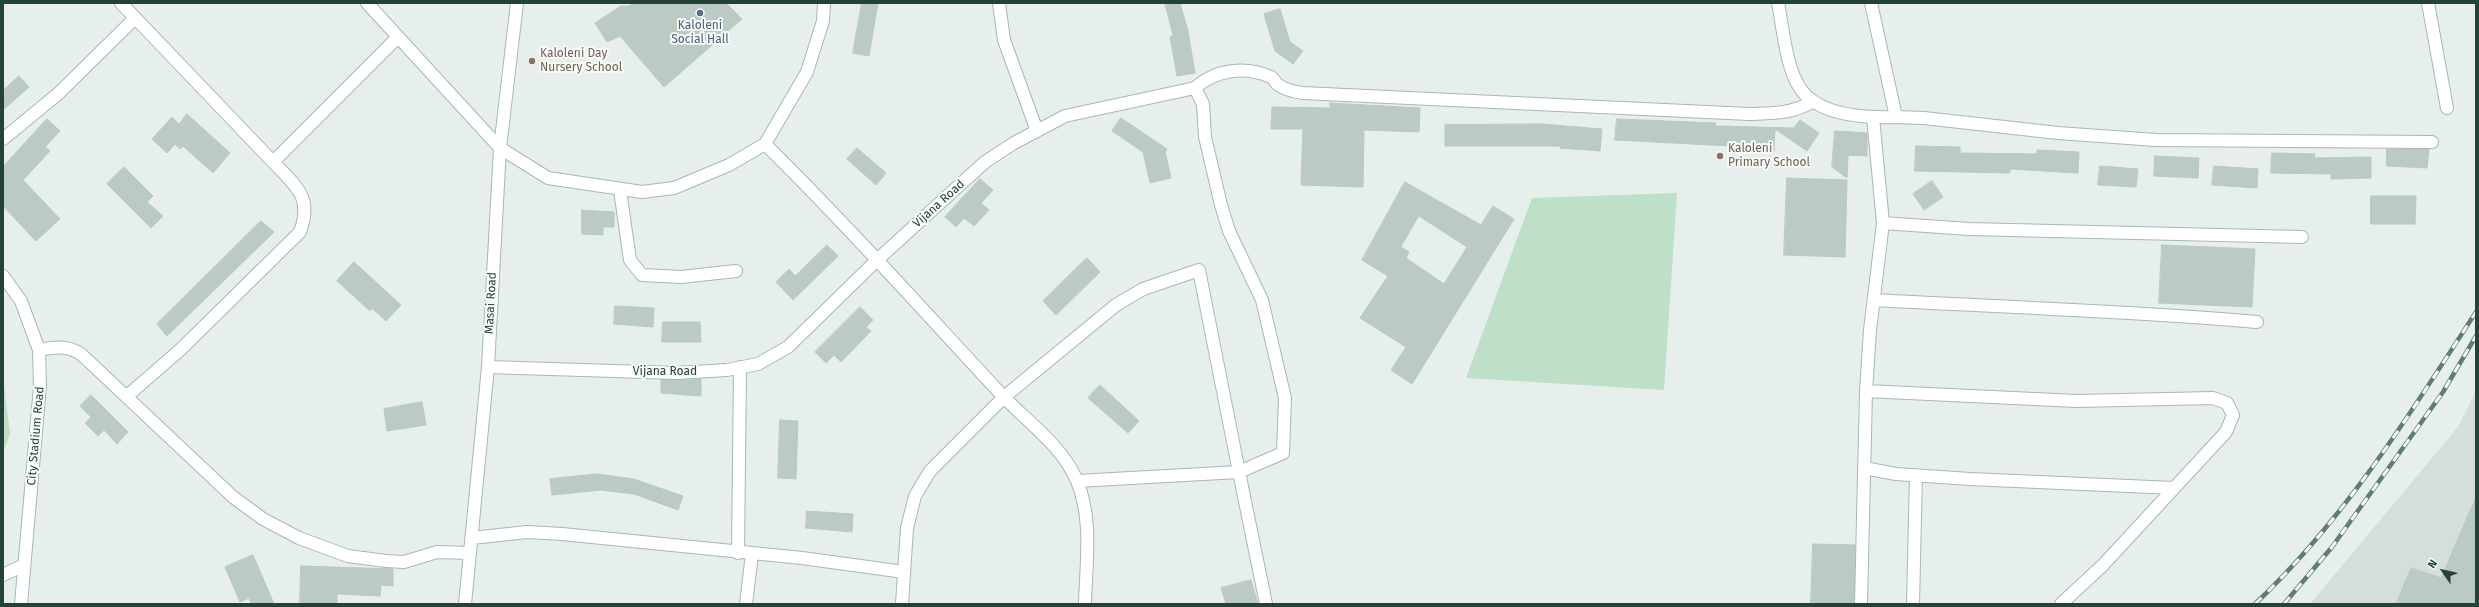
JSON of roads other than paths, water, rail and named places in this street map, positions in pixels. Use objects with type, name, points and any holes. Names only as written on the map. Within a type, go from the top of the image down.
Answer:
[{"type":"street","points":[[121,3],[273,162],[305,200],[306,216],[300,232],[180,350],[127,396]]},
{"type":"street","points":[[366,3],[500,148],[548,178],[620,190],[642,192],[674,188],[729,165],[765,144],[777,126],[807,72],[823,21],[824,3]]},
{"type":"street","name":"Masai Road","points":[[465,604],[488,367],[500,148],[517,3]]},
{"type":"street","points":[[999,3],[1004,40],[1037,131]]},
{"type":"street","points":[[1778,3],[1793,74],[1800,88],[1812,102],[1834,110],[1873,118],[1924,118],[2058,133],[2156,140],[2432,142]]},
{"type":"street","points":[[1871,3],[1896,117]]},
{"type":"street","points":[[2428,3],[2447,108]]},
{"type":"street","points":[[3,140],[60,93],[135,18]]},
{"type":"street","points":[[273,162],[398,37]]},
{"type":"street","points":[[1077,481],[1239,472],[1283,453],[1285,398],[1262,300],[1229,231],[1221,205],[1205,137],[1203,104],[1195,88],[1207,77],[1224,71],[1263,75],[1273,79],[1284,89],[1299,92],[1508,104],[1749,114],[1785,113],[1799,109],[1812,102]]},
{"type":"street","name":"Vijana Road","points":[[488,367],[676,373],[758,364],[788,347],[877,260],[985,162],[1014,143],[1065,116],[1195,88]]},
{"type":"street","points":[[1861,604],[1866,392],[1874,300],[1883,223],[1873,118]]},
{"type":"street","points":[[765,144],[877,260],[1004,397],[1063,455],[1077,481],[1087,518],[1085,604]]},
{"type":"street","points":[[620,190],[630,260],[642,275],[681,277],[736,271]]},
{"type":"street","points":[[1883,223],[1969,229],[2302,238]]},
{"type":"street","points":[[902,604],[907,528],[915,496],[930,471],[1004,397],[1116,305],[1143,289],[1199,270],[1266,604]]},
{"type":"street","name":"City Stadium Road","points":[[3,276],[20,301],[39,350],[40,386],[20,604]]},
{"type":"street","points":[[1874,300],[2075,312],[2163,314],[2257,322]]},
{"type":"street","points":[[39,350],[60,346],[71,348],[81,354],[233,497],[263,520],[299,538],[348,556],[386,561],[404,562],[437,552],[470,553]]},
{"type":"street","points":[[738,553],[740,367]]},
{"type":"street","points":[[1866,392],[2076,401],[2212,398],[2227,403],[2233,415],[2226,432],[2103,565],[2061,604]]},
{"type":"street","points":[[1864,468],[1916,475],[2174,488]]},
{"type":"street","points":[[1913,604],[1916,475]]},
{"type":"street","points":[[472,538],[527,532],[752,554],[904,572]]},
{"type":"street","points":[[746,604],[752,554]]},
{"type":"street","points":[[3,575],[24,565]]},
{"type":"railway","points":[[2255,604],[2287,572],[2347,502],[2401,427],[2476,312]]},
{"type":"railway","points":[[2284,604],[2332,547],[2443,392],[2476,336]]},
{"type":"place","name":"Kaloleni Social Hall","points":[[700,13]]},
{"type":"place","name":"Kaloleni Day Nursery School","points":[[532,61]]},
{"type":"place","name":"Kaloleni Primary School","points":[[1720,156]]}]
